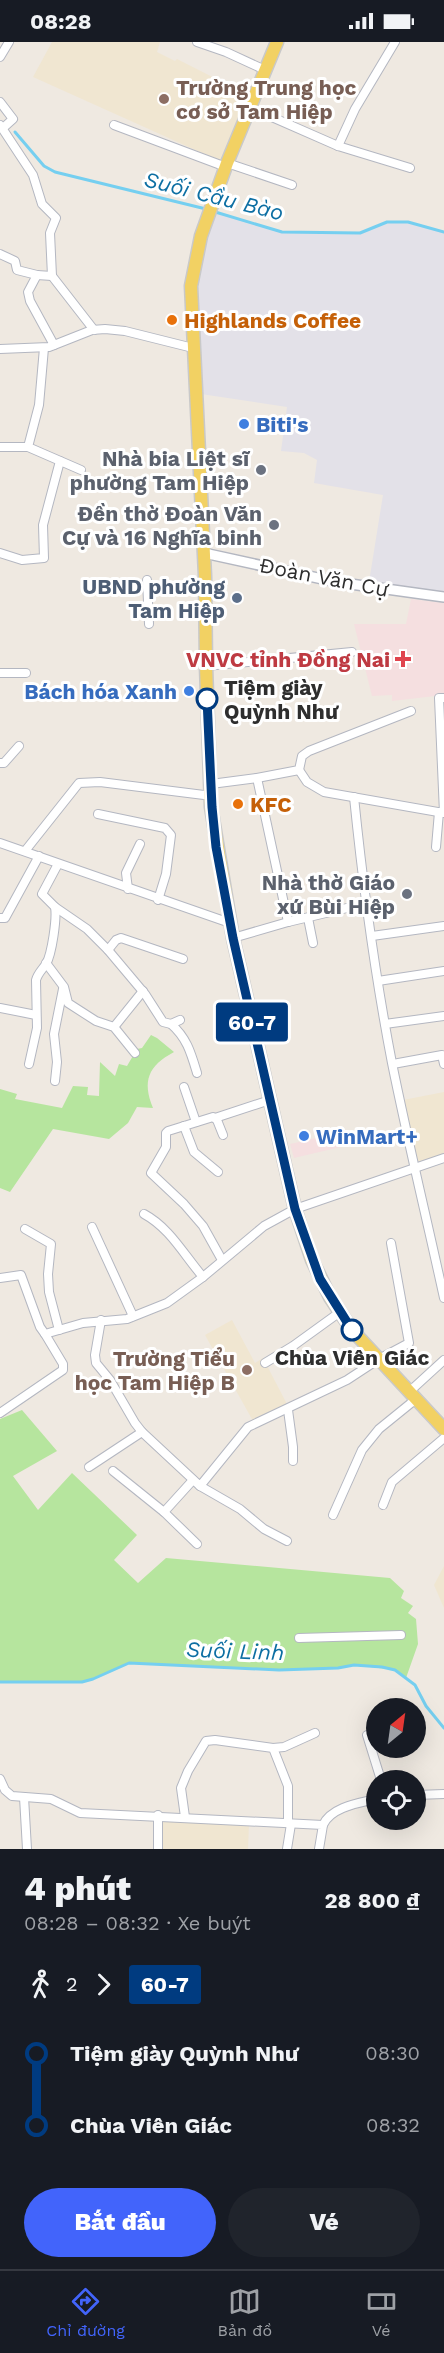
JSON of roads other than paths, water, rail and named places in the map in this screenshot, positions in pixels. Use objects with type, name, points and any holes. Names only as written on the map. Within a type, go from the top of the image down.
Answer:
[{"type":"main road","points":[[277,42],[226,165],[194,262],[190,286],[216,847],[233,938],[295,1209],[320,1279],[352,1330],[444,1429]]},
{"type":"street","points":[[0,57],[9,42]]},
{"type":"street","points":[[197,42],[265,70]]},
{"type":"street","points":[[338,146],[355,109],[395,42]]},
{"type":"street","points":[[0,102],[12,120],[2,127],[33,175],[42,204],[56,218],[50,232],[52,276],[94,330]]},
{"type":"street","points":[[249,106],[338,146],[410,168]]},
{"type":"street","points":[[114,125],[226,165],[292,185]]},
{"type":"street","points":[[0,254],[15,261],[17,270],[52,276]]},
{"type":"street","points":[[37,275],[29,286],[28,296],[54,345]]},
{"type":"street","points":[[0,349],[44,348],[94,330],[125,331],[193,348]]},
{"type":"street","points":[[28,447],[39,405],[44,348]]},
{"type":"street","points":[[0,447],[28,447],[81,470]]},
{"type":"street","points":[[0,553],[22,560],[44,558],[43,525],[60,461]]},
{"type":"street","name":"Đoàn Văn Cự","points":[[204,553],[336,582],[444,597]]},
{"type":"street","points":[[147,580],[149,624]]},
{"type":"street","points":[[206,666],[352,652]]},
{"type":"street","points":[[0,673],[26,673]]},
{"type":"street","points":[[436,847],[442,813],[439,698],[444,698]]},
{"type":"street","points":[[411,711],[309,751],[302,756],[299,770],[307,782],[324,792],[442,813]]},
{"type":"street","points":[[0,763],[4,763],[19,746]]},
{"type":"street","points":[[25,851],[79,783],[100,782],[212,790],[299,770]]},
{"type":"street","points":[[257,778],[288,922]]},
{"type":"street","points":[[354,797],[363,880],[385,1024],[444,1298]]},
{"type":"street","points":[[98,814],[165,828],[169,831],[171,834],[166,874],[158,900]]},
{"type":"street","points":[[0,843],[158,900],[230,923]]},
{"type":"street","points":[[128,889],[128,868],[140,844]]},
{"type":"street","points":[[0,918],[5,918],[39,856]]},
{"type":"street","points":[[58,864],[42,894],[44,898],[87,929],[108,950],[143,991],[163,1023],[171,1024],[180,1020]]},
{"type":"street","points":[[233,938],[368,903]]},
{"type":"street","points":[[29,1064],[37,1028],[36,980],[38,973],[46,963],[56,920],[55,907]]},
{"type":"street","points":[[308,918],[313,943]]},
{"type":"street","points":[[372,936],[444,926]]},
{"type":"street","points":[[108,950],[116,940],[121,938],[183,959]]},
{"type":"street","points":[[46,963],[64,987],[68,1003],[96,1021],[114,1027],[135,1053]]},
{"type":"street","points":[[378,981],[444,971]]},
{"type":"street","points":[[55,1081],[57,1062],[54,1034],[64,987]]},
{"type":"street","points":[[114,1027],[143,991]]},
{"type":"street","points":[[0,1008],[36,1015]]},
{"type":"street","points":[[385,1024],[444,1016]]},
{"type":"street","points":[[171,1024],[181,1033],[190,1047],[197,1073]]},
{"type":"street","points":[[393,1064],[442,1054],[444,1064]]},
{"type":"street","points":[[184,1087],[196,1122]]},
{"type":"street","points":[[222,1260],[203,1226],[184,1204],[151,1173],[166,1148],[166,1133],[270,1100]]},
{"type":"street","points":[[215,1118],[223,1136]]},
{"type":"street","points":[[184,1126],[194,1152],[218,1172]]},
{"type":"street","points":[[45,1335],[101,1320],[133,1316],[167,1303],[203,1277],[264,1226],[295,1209],[415,1166],[444,1158]]},
{"type":"street","points":[[144,1214],[158,1222],[167,1231],[203,1277]]},
{"type":"street","points":[[92,1227],[133,1316]]},
{"type":"street","points":[[25,1229],[51,1244],[49,1292],[59,1330]]},
{"type":"street","points":[[200,1486],[248,1427],[347,1380],[406,1345],[409,1341],[391,1243]]},
{"type":"street","points":[[0,1278],[21,1275],[40,1327],[63,1364],[63,1370],[0,1413]]},
{"type":"street","points":[[266,1363],[340,1312]]},
{"type":"street","points":[[101,1320],[95,1355],[96,1363],[111,1380],[142,1432],[200,1486],[240,1509],[264,1529],[287,1541]]},
{"type":"street","points":[[333,1515],[362,1450],[444,1360]]},
{"type":"street","points":[[288,1410],[293,1461]]},
{"type":"street","points":[[89,1467],[142,1432]]},
{"type":"street","points":[[383,1505],[393,1482],[444,1438]]},
{"type":"street","points":[[113,1471],[164,1512],[197,1544]]},
{"type":"street","points":[[164,1512],[193,1480]]},
{"type":"street","points":[[299,1638],[401,1635]]},
{"type":"street","points":[[185,1817],[181,1788],[188,1771],[206,1741],[215,1740],[284,1748],[315,1733]]},
{"type":"street","points":[[273,1748],[288,1786],[290,1824],[287,1849]]},
{"type":"street","points":[[0,1779],[5,1790],[12,1796],[51,1799],[80,1812],[323,1825]]},
{"type":"street","points":[[426,1795],[444,1794]]},
{"type":"street","points":[[24,1797],[27,1849]]},
{"type":"street","points":[[319,1849],[326,1820],[339,1810],[366,1802]]},
{"type":"street","points":[[158,1815],[158,1849]]},
{"type":"waterway","name":"Suối Cầu Bào","points":[[15,132],[44,166],[55,172],[206,209]]},
{"type":"waterway","name":"Suối Cầu Bào","points":[[212,211],[282,232],[360,233],[387,222],[408,222],[444,232]]},
{"type":"waterway","name":"Suối Linh","points":[[0,1682],[82,1682],[129,1663],[279,1670],[338,1668],[354,1665],[382,1667],[395,1670],[415,1685],[426,1706],[444,1728]]},
{"type":"place","name":"Trường Trung học cơ sở Tam Hiệp","points":[[164,99]]},
{"type":"place","name":"Highlands Coffee","points":[[172,320]]},
{"type":"place","name":"Biti's","points":[[244,424]]},
{"type":"place","name":"Nhà bia Liệt sĩ phường Tam Hiệp","points":[[261,470]]},
{"type":"place","name":"Đền thờ Đoàn Văn Cự và 16 Nghĩa binh","points":[[274,525]]},
{"type":"place","name":"UBND phường Tam Hiệp","points":[[237,598]]},
{"type":"place","name":"VNVC tỉnh Đồng Nai","points":[[403,659]]},
{"type":"place","name":"Bách hóa Xanh","points":[[189,691]]},
{"type":"place","name":"Tiệm giày Quỳnh Như","points":[[207,699]]},
{"type":"place","name":"KFC","points":[[238,804]]},
{"type":"place","name":"Nhà thờ Giáo xứ Bùi Hiệp","points":[[407,894]]},
{"type":"place","name":"WinMart+","points":[[304,1136]]},
{"type":"place","name":"Chùa Viên Giác","points":[[352,1330]]},
{"type":"place","name":"Trường Tiểu học Tam Hiệp B","points":[[247,1370]]}]
